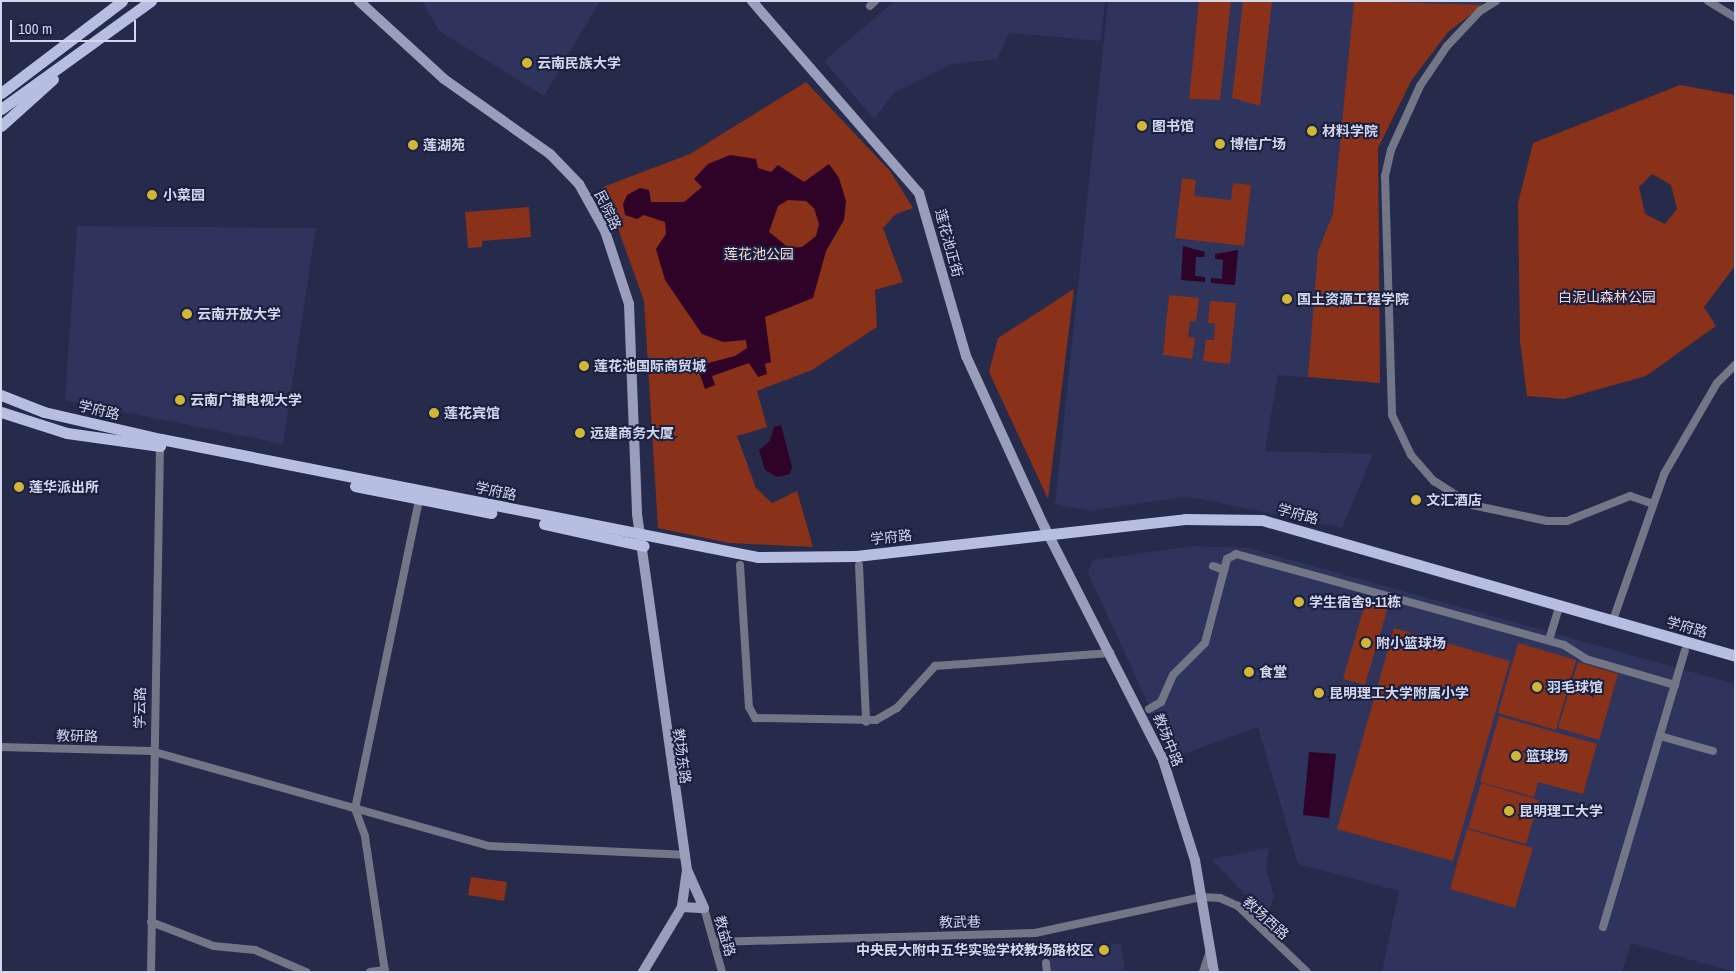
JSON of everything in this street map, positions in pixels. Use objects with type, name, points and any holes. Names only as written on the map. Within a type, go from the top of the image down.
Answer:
[{"type":"main road","points":[[1,93],[28,70],[122,1]]},
{"type":"main road","points":[[1,109],[68,63],[151,1]]},
{"type":"main road","name":"民院路","points":[[359,1],[444,79],[550,154],[594,208],[620,276],[633,328],[635,487],[641,533]]},
{"type":"main road","name":"莲花池正街","points":[[752,1],[919,193],[966,356],[1049,534]]},
{"type":"main road","points":[[1,126],[68,63]]},
{"type":"main road","points":[[1,86],[28,70]]},
{"type":"main road","name":"学府路","points":[[1,391],[44,412]]},
{"type":"main road","name":"学府路","points":[[1,395],[44,412],[161,439],[641,533],[742,555],[812,558],[1185,519],[1262,520],[1735,656]]},
{"type":"main road","name":"学府路","points":[[1,401],[42,417],[160,446],[644,546]]},
{"type":"main road","points":[[3,413],[67,433],[160,446]]},
{"type":"main road","name":"教场东路","points":[[641,533],[644,546],[661,708],[688,870],[682,907],[642,972]]},
{"type":"main road","name":"教场中路","points":[[1049,534],[1111,653],[1163,760],[1202,897],[1210,948]]},
{"type":"main road","points":[[682,907],[704,908],[688,870]]},
{"type":"main road","points":[[1210,948],[1214,972]]},
{"type":"street","points":[[1496,1],[1480,11],[1447,46],[1420,86],[1391,150],[1385,176],[1392,415],[1411,455],[1434,481],[1472,505],[1547,521],[1583,516],[1630,496],[1653,504]]},
{"type":"street","points":[[1708,1],[1735,17]]},
{"type":"street","points":[[1613,620],[1653,504],[1698,412],[1735,366]]},
{"type":"street","name":"学云路","points":[[151,972],[151,751],[160,446]]},
{"type":"street","points":[[370,972],[385,971],[365,836],[355,809],[419,499]]},
{"type":"street","points":[[1149,709],[1161,702],[1173,675],[1205,643],[1227,559],[1247,554],[1549,640],[1586,659],[1675,685]]},
{"type":"street","points":[[740,565],[749,708],[754,718],[866,722],[897,708],[935,666],[1111,653]]},
{"type":"street","points":[[859,565],[866,722]]},
{"type":"street","points":[[1213,566],[1224,570]]},
{"type":"street","points":[[1549,640],[1560,605]]},
{"type":"street","points":[[1603,927],[1686,651]]},
{"type":"street","points":[[1660,736],[1713,751]]},
{"type":"street","name":"教研路","points":[[1,748],[151,751],[300,790],[355,809],[498,848],[684,854]]},
{"type":"street","name":"教武巷","points":[[714,942],[1035,933],[1202,897]]},
{"type":"street","name":"教场西路","points":[[1202,897],[1220,898],[1238,906],[1306,972]]},
{"type":"street","name":"教益路","points":[[704,908],[722,972]]},
{"type":"street","points":[[151,922],[214,946],[255,950],[306,972]]},
{"type":"street","name":"教场中路","points":[[1203,972],[1210,948]]},
{"type":"street","points":[[1046,963],[1047,972]]},
{"type":"shaded area","name":"云南民族大学","points":[[422,1],[600,1],[544,96],[439,31]]},
{"type":"shaded area","points":[[895,1],[1105,1],[1101,41],[1009,33],[997,59],[952,64],[894,93],[874,119],[824,61]]},
{"type":"shaded area","points":[[1108,1],[1481,1],[1483,5],[1448,32],[1411,81],[1378,148],[1380,383],[1278,375],[1265,451],[1373,454],[1342,528],[1201,499],[1182,497],[1089,511],[1055,504]]},
{"type":"shaded area","points":[[730,155],[756,159],[758,168],[771,172],[778,165],[804,182],[829,164],[839,178],[846,201],[844,220],[826,251],[813,298],[765,317],[771,362],[765,364],[767,374],[758,377],[749,363],[712,376],[715,385],[705,389],[697,366],[735,356],[747,348],[746,340],[723,342],[702,334],[665,280],[656,249],[666,234],[665,222],[644,215],[637,219],[625,215],[623,204],[627,195],[640,188],[649,190],[651,202],[684,202],[702,187],[694,179],[708,164]],"holes":[[[788,200],[806,201],[814,208],[819,224],[816,236],[802,247],[789,248],[769,232],[778,206]]]},
{"type":"shaded area","name":"云南开放大学","points":[[77,226],[316,228],[283,444],[65,400]]},
{"type":"shaded area","points":[[1183,246],[1205,252],[1204,257],[1196,257],[1195,276],[1205,277],[1205,282],[1181,280]]},
{"type":"shaded area","points":[[1238,250],[1235,285],[1211,283],[1211,278],[1222,279],[1223,260],[1215,259],[1215,254]]},
{"type":"shaded area","points":[[781,425],[792,467],[790,474],[777,477],[765,470],[759,450],[770,441],[774,427]]},
{"type":"shaded area","name":"昆明理工大学","points":[[1193,546],[1249,548],[1735,684],[1735,972],[1631,943],[1622,972],[1382,972],[1399,891],[1298,864],[1258,727],[1173,758],[1088,573],[1093,560]]},
{"type":"shaded area","points":[[1309,752],[1336,754],[1329,818],[1303,815]]},
{"type":"shaded area","points":[[1269,848],[1266,869],[1274,896],[1267,917],[1211,859]]},
{"type":"shaded area","name":"中央民大附中五华实验学校教场路校区","points":[[1121,943],[1125,972],[1051,972],[1049,958]]},
{"type":"green space","points":[[1199,1],[1231,1],[1220,100],[1189,99]]},
{"type":"green space","points":[[1243,1],[1272,1],[1260,106],[1232,98]]},
{"type":"green space","points":[[1354,1],[1483,5],[1448,32],[1411,81],[1378,148],[1380,383],[1308,377],[1318,251],[1333,214]]},
{"type":"green space","name":"莲花池公园","points":[[806,82],[890,171],[913,208],[896,214],[883,228],[903,282],[875,290],[877,327],[812,370],[757,391],[767,427],[737,436],[756,488],[772,503],[797,491],[813,547],[729,543],[658,528],[644,301],[603,187],[690,154]]},
{"type":"green space","name":"白泥山森林公园","points":[[1680,85],[1735,95],[1735,266],[1704,307],[1716,326],[1646,376],[1564,399],[1527,396],[1520,341],[1518,203],[1533,143]],"holes":[[[1652,174],[1671,185],[1677,209],[1665,224],[1645,214],[1639,187]]]},
{"type":"green space","points":[[1182,178],[1196,180],[1194,196],[1231,200],[1233,183],[1251,185],[1244,246],[1175,238]]},
{"type":"green space","points":[[529,207],[531,237],[482,241],[482,247],[468,248],[465,212]]},
{"type":"green space","points":[[1074,289],[1048,499],[989,372],[998,338]]},
{"type":"green space","points":[[1169,295],[1199,298],[1196,322],[1190,321],[1188,337],[1195,338],[1192,359],[1163,355]]},
{"type":"green space","points":[[1210,301],[1236,303],[1230,364],[1203,361],[1206,340],[1214,340],[1215,324],[1208,323]]},
{"type":"green space","name":"附小篮球场","points":[[1366,600],[1388,607],[1365,685],[1343,679]]},
{"type":"green space","points":[[1394,628],[1510,661],[1453,861],[1337,829]]},
{"type":"green space","name":"羽毛球馆","points":[[1518,643],[1576,660],[1556,730],[1498,713]]},
{"type":"green space","points":[[1578,662],[1618,674],[1599,740],[1558,728]]},
{"type":"green space","name":"篮球场","points":[[1499,716],[1597,744],[1583,794],[1538,782],[1534,797],[1480,782]]},
{"type":"green space","points":[[1481,783],[1539,800],[1526,844],[1468,828]]},
{"type":"green space","points":[[1467,829],[1533,848],[1515,908],[1450,889]]},
{"type":"green space","points":[[471,877],[507,882],[504,901],[468,895]]},
{"type":"place","name":"云南民族大学","points":[[527,63]]},
{"type":"place","name":"图书馆","points":[[1142,126]]},
{"type":"place","name":"材料学院","points":[[1312,131]]},
{"type":"place","name":"博信广场","points":[[1220,144]]},
{"type":"place","name":"莲湖苑","points":[[413,145]]},
{"type":"place","name":"小菜园","points":[[152,195]]},
{"type":"place","name":"国土资源工程学院","points":[[1287,299]]},
{"type":"place","name":"云南开放大学","points":[[187,314]]},
{"type":"place","name":"莲花池国际商贸城","points":[[584,366]]},
{"type":"place","name":"云南广播电视大学","points":[[180,400]]},
{"type":"place","name":"莲花宾馆","points":[[434,413]]},
{"type":"place","name":"远建商务大厦","points":[[580,433]]},
{"type":"place","name":"莲华派出所","points":[[19,487]]},
{"type":"place","name":"文汇酒店","points":[[1416,500]]},
{"type":"place","name":"学生宿舍9-11栋","points":[[1299,602]]},
{"type":"place","name":"附小篮球场","points":[[1366,643]]},
{"type":"place","name":"食堂","points":[[1249,672]]},
{"type":"place","name":"羽毛球馆","points":[[1537,687]]},
{"type":"place","name":"昆明理工大学附属小学","points":[[1319,693]]},
{"type":"place","name":"篮球场","points":[[1516,756]]},
{"type":"place","name":"昆明理工大学","points":[[1509,811]]},
{"type":"place","name":"中央民大附中五华实验学校教场路校区","points":[[1104,950]]}]
